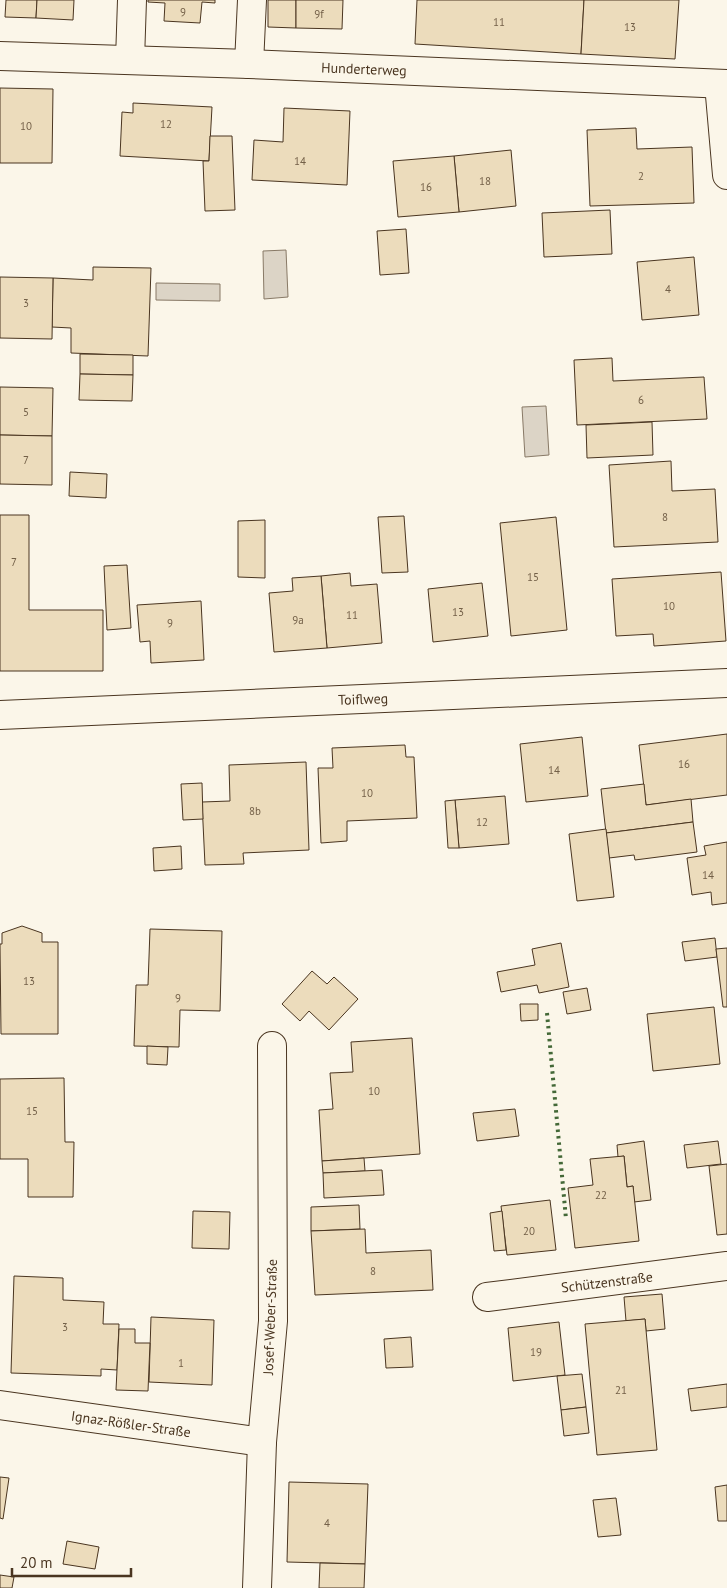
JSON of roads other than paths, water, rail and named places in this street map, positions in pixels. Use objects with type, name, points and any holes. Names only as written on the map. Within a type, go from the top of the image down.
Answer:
[{"type":"street","points":[[130,60],[132,0]]},
{"type":"street","points":[[249,64],[252,0]]},
{"type":"street","name":"Hunderterweg","points":[[0,56],[249,64],[723,84]]},
{"type":"street","points":[[723,84],[727,175]]},
{"type":"street","name":"Toiflweg","points":[[0,715],[727,683]]},
{"type":"street","name":"Josef-Weber-Straße","points":[[256,1588],[262,1442],[273,1321],[272,1046]]},
{"type":"street","name":"Schützenstraße","points":[[487,1297],[727,1266]]},
{"type":"street","name":"Ignaz-Rößler-Straße","points":[[0,1405],[262,1442]]}]
